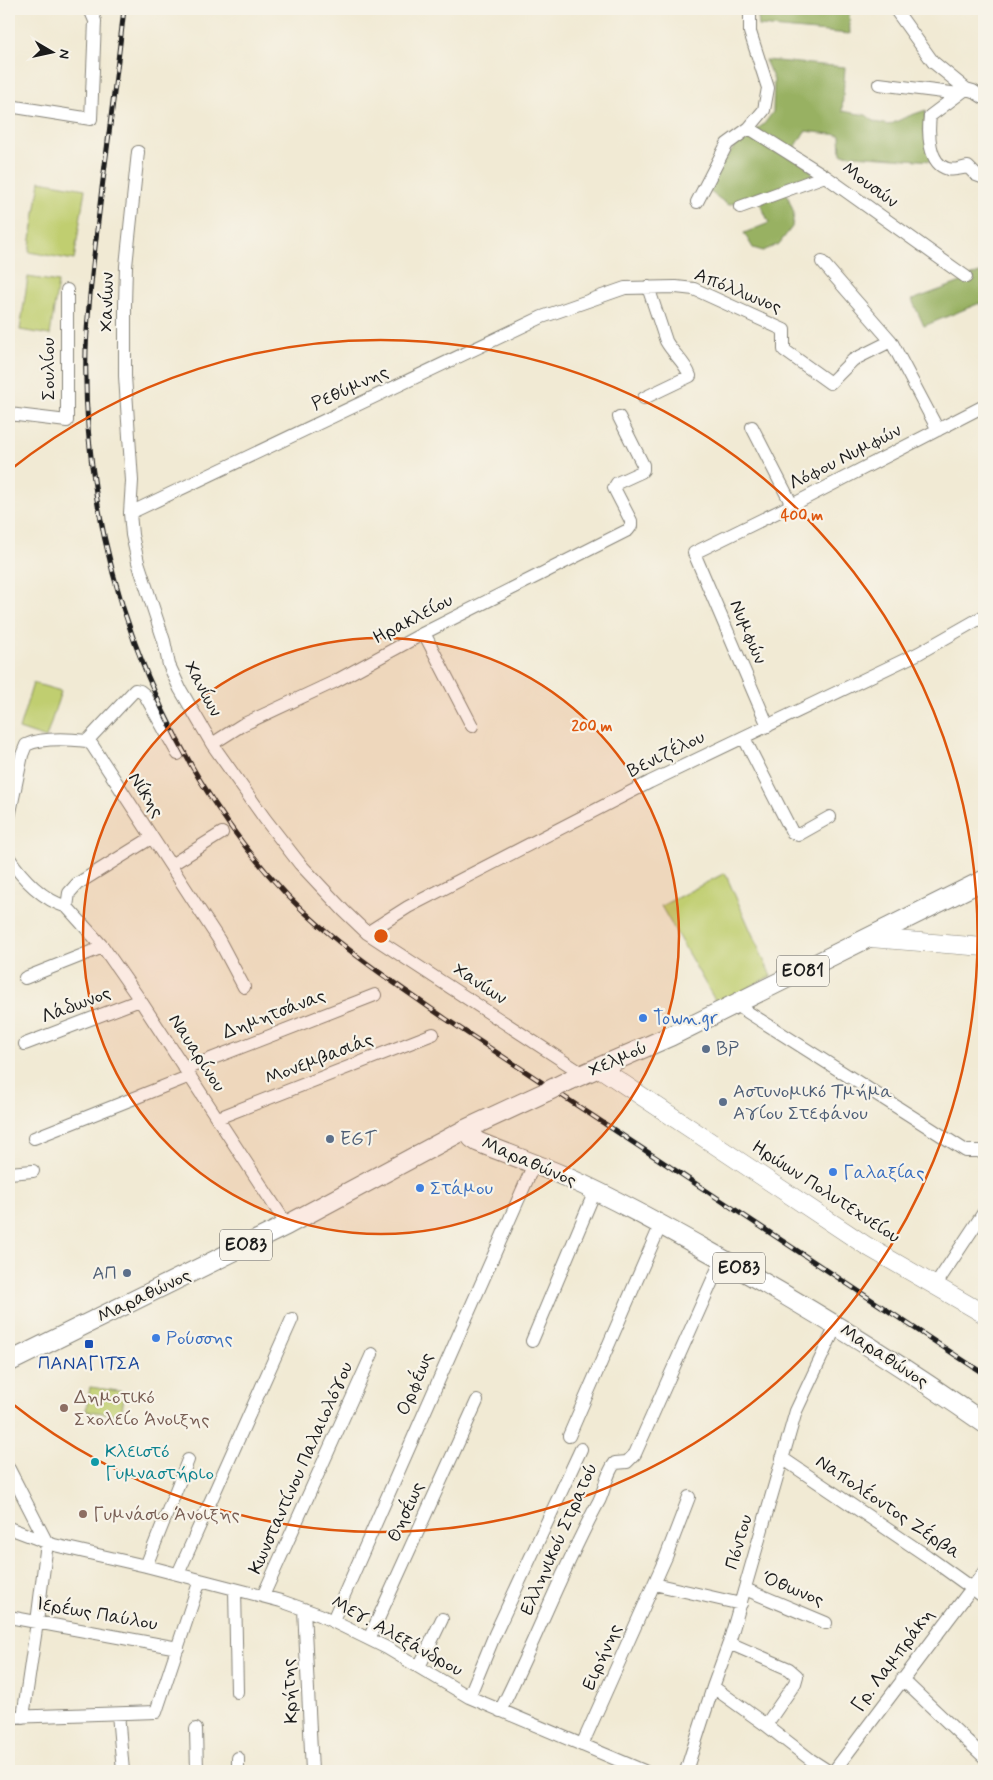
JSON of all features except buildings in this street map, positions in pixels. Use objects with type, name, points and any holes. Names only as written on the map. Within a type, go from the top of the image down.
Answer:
[{"type":"main road","name":"Χελμού","points":[[466,1129],[584,1074],[672,1036],[984,880]]},
{"type":"main road","name":"Μαραθώνος","points":[[9,1362],[288,1224],[466,1129],[472,1138],[478,1142],[595,1191],[661,1224],[789,1297],[916,1376],[984,1423]]},
{"type":"street","points":[[9,106],[91,119],[95,21],[90,9]]},
{"type":"street","points":[[697,202],[727,144],[749,128],[764,110],[768,88],[750,32],[750,9]]},
{"type":"street","points":[[895,9],[932,62],[963,92]]},
{"type":"street","points":[[879,84],[963,92],[973,91],[984,98]]},
{"type":"street","points":[[963,92],[930,116],[928,135],[932,152],[946,169],[954,170],[968,167],[976,175],[984,178]]},
{"type":"street","name":"Μουσών","points":[[749,128],[825,176],[966,277]]},
{"type":"street","name":"Χανίων","points":[[138,152],[126,266],[125,305],[125,376],[132,481],[130,513],[132,535],[138,562],[164,641],[169,665],[180,689],[212,744],[265,819],[300,864],[367,933],[584,1074]]},
{"type":"street","points":[[740,207],[825,176]]},
{"type":"street","points":[[822,262],[891,341],[938,430]]},
{"type":"street","points":[[644,398],[690,376],[682,360],[666,341],[648,287]]},
{"type":"street","name":"Απόλλωνος","points":[[587,301],[625,288],[648,287],[694,290],[784,330],[784,350],[830,383],[853,360],[891,341]]},
{"type":"street","name":"Σουλίου","points":[[9,414],[67,421],[67,290]]},
{"type":"street","name":"Ρεθύμνης","points":[[130,513],[542,318],[587,301]]},
{"type":"street","name":"Λόφου Νυμφών","points":[[694,553],[984,406]]},
{"type":"street","name":"Ηρακλείου","points":[[212,744],[242,725],[334,682],[424,633],[628,530],[631,526],[631,521],[614,488],[617,483],[643,470],[643,465],[619,417]]},
{"type":"street","points":[[752,427],[792,505]]},
{"type":"street","name":"Νυμφών","points":[[694,553],[768,726]]},
{"type":"street","name":"Βενιζέλου","points":[[367,933],[425,898],[650,782],[919,653],[984,616]]},
{"type":"street","points":[[424,633],[472,726]]},
{"type":"street","points":[[9,817],[11,795],[26,745],[41,741],[87,740],[135,690],[145,695],[178,754]]},
{"type":"street","points":[[744,738],[792,832],[798,835],[830,817]]},
{"type":"street","name":"Νίκης","points":[[87,740],[219,940],[244,986]]},
{"type":"street","points":[[170,865],[222,833]]},
{"type":"street","points":[[9,858],[19,874],[52,901],[67,907],[69,893],[77,884],[151,838]]},
{"type":"street","name":"Ναυαρίνου","points":[[67,907],[103,947],[140,1000],[288,1224]]},
{"type":"street","points":[[870,938],[984,947]]},
{"type":"street","points":[[25,978],[103,947]]},
{"type":"street","name":"Δημητσάνας","points":[[34,1138],[187,1072],[376,995]]},
{"type":"street","name":"Λάδωνος","points":[[25,1044],[140,1000]]},
{"type":"street","points":[[735,1004],[966,1151],[982,1149]]},
{"type":"street","name":"Μονεμβασιάς","points":[[218,1118],[433,1034]]},
{"type":"street","name":"Ηρώων Πολυτεχνείου","points":[[584,1074],[866,1245],[984,1314]]},
{"type":"street","name":"Ορφέως","points":[[332,1620],[534,1164]]},
{"type":"street","points":[[9,1173],[33,1171]]},
{"type":"street","points":[[532,1342],[595,1191]]},
{"type":"street","points":[[935,1286],[984,1212]]},
{"type":"street","points":[[569,1436],[661,1224]]},
{"type":"street","name":"Ελληνικού Στρατού","points":[[500,1711],[535,1638],[568,1562],[602,1495],[610,1470],[615,1463],[627,1462],[635,1454],[722,1259]]},
{"type":"street","points":[[178,1574],[292,1320]]},
{"type":"street","name":"Πόντου","points":[[686,1771],[729,1643],[798,1404],[836,1326]]},
{"type":"street","name":"Κωνσταντίνου Παλαιολόγου","points":[[263,1596],[372,1354]]},
{"type":"street","name":"Θησέως","points":[[369,1639],[477,1401]]},
{"type":"street","points":[[469,1697],[491,1641],[581,1449]]},
{"type":"street","name":"Ναπολέοντος Ζέρβα","points":[[782,1458],[984,1597]]},
{"type":"street","points":[[146,1566],[188,1460]]},
{"type":"street","points":[[9,1469],[46,1543],[23,1717]]},
{"type":"street","name":"Ειρήνης","points":[[582,1745],[675,1537],[689,1497]]},
{"type":"street","name":"Μεγ. Αλεξάνδρου","points":[[9,1528],[46,1543],[178,1574],[263,1596],[304,1609],[332,1620],[369,1639],[469,1697],[644,1771]]},
{"type":"street","name":"Γρ. Λαμπράκη","points":[[834,1771],[984,1572]]},
{"type":"street","points":[[9,1717],[156,1712],[200,1580]]},
{"type":"street","points":[[654,1584],[740,1604]]},
{"type":"street","points":[[235,1589],[237,1692]]},
{"type":"street","name":"Όθωνος","points":[[745,1589],[826,1623]]},
{"type":"street","name":"Κρήτης","points":[[304,1609],[312,1771]]},
{"type":"street","name":"Ιερέως Παύλου","points":[[9,1618],[178,1648]]},
{"type":"street","points":[[419,1667],[442,1619]]},
{"type":"street","points":[[729,1643],[789,1668],[796,1676],[795,1683],[766,1724]]},
{"type":"street","points":[[902,1679],[984,1758]]},
{"type":"street","points":[[713,1687],[766,1724],[810,1760],[828,1771]]},
{"type":"street","points":[[118,1714],[123,1771]]},
{"type":"street","points":[[196,1728],[197,1771]]},
{"type":"street","points":[[238,1758],[238,1771]]},
{"type":"green space","points":[[757,9],[849,9],[850,34],[759,26]]},
{"type":"green space","points":[[765,60],[845,67],[842,111],[866,115],[875,122],[889,125],[926,110],[924,131],[932,161],[841,154],[840,135],[805,131],[793,151],[814,175],[784,186],[794,213],[792,227],[779,244],[763,251],[753,248],[744,233],[769,223],[757,196],[728,205],[709,191],[722,163],[736,145],[764,124],[773,112],[774,80]]},
{"type":"green space","points":[[40,181],[85,189],[74,260],[29,252]]},
{"type":"green space","points":[[984,272],[984,309],[980,303],[924,326],[912,300],[961,282],[972,275]]},
{"type":"green space","points":[[28,277],[58,282],[50,335],[20,330]]},
{"type":"green space","points":[[33,683],[61,691],[46,738],[19,729]]},
{"type":"green space","points":[[725,873],[771,976],[717,1004],[661,906]]},
{"type":"green space","points":[[90,1387],[125,1392],[121,1415],[86,1411]]},
{"type":"railway","points":[[124,9],[88,312],[86,350],[88,423],[97,497],[112,571],[135,643],[164,713],[199,779],[241,840],[288,896],[344,946],[446,1019],[984,1374]]},
{"type":"place","name":"Town.gr","points":[[643,1018]]},
{"type":"place","name":"BP","points":[[706,1049]]},
{"type":"place","name":"Αστυνομικό Τμήμα Αγίου Στεφάνου","points":[[723,1102]]},
{"type":"place","name":"EGT","points":[[330,1139]]},
{"type":"place","name":"Γαλαξίας","points":[[833,1172]]},
{"type":"place","name":"Στάμου","points":[[420,1188]]},
{"type":"place","name":"ΑΠ","points":[[127,1273]]},
{"type":"place","name":"Ρούσσης","points":[[156,1338]]},
{"type":"place","name":"ΠΑΝΑΓΙΤΣΑ","points":[[89,1344]]},
{"type":"place","name":"Δημοτικό Σχολείο Άνοιξης","points":[[64,1408]]},
{"type":"place","name":"Κλειστό Γυμναστήριο","points":[[95,1462]]},
{"type":"place","name":"Γυμνάσιο Άνοιξης","points":[[83,1514]]}]
